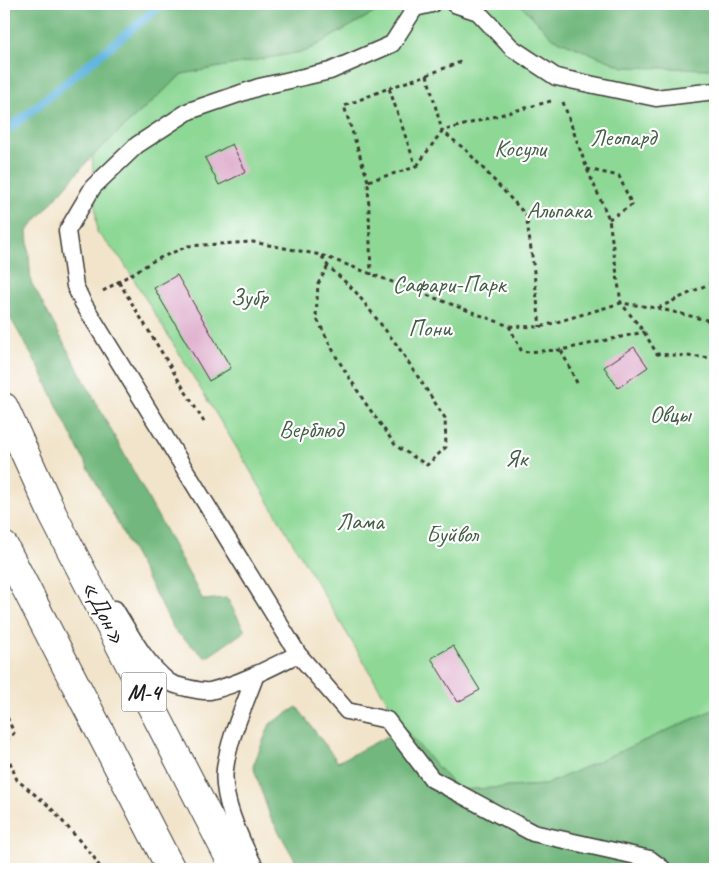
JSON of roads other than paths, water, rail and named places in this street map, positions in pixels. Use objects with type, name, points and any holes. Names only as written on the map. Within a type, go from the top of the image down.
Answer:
[{"type":"highway","name":"«Дон»","points":[[4,407],[53,514],[235,869]]},
{"type":"highway","name":"М-4","points":[[4,546],[28,596],[171,869]]},
{"type":"highway","points":[[4,579],[8,586],[28,596]]},
{"type":"lane","points":[[432,4],[415,8],[392,44],[330,71],[259,87],[189,111],[137,145],[92,187],[67,231],[75,286],[83,303],[298,654],[346,711],[387,720],[432,779],[533,833],[650,859],[662,869]]},
{"type":"lane","points":[[454,4],[478,12],[512,48],[556,77],[656,98],[715,91]]},
{"type":"lane","points":[[53,514],[144,656],[170,683],[208,692],[256,674],[298,654]]},
{"type":"lane","points":[[256,674],[231,742],[225,770],[228,802],[245,849],[256,869]]},
{"type":"waterway","points":[[4,133],[160,6],[168,4]]},
{"type":"park label","name":"Леопард","points":[[623,137]]},
{"type":"park label","name":"Косули","points":[[520,148]]},
{"type":"park label","name":"Альпака","points":[[559,210]]},
{"type":"park label","name":"Сафари-Парк","points":[[449,284]]},
{"type":"park label","name":"Зубр","points":[[249,297]]},
{"type":"park label","name":"Пони","points":[[430,328]]},
{"type":"park label","name":"Овцы","points":[[670,414]]},
{"type":"park label","name":"Верблюд","points":[[311,429]]},
{"type":"park label","name":"Як","points":[[516,458]]},
{"type":"park label","name":"Лама","points":[[360,521]]},
{"type":"park label","name":"Буйвол","points":[[452,534]]}]
